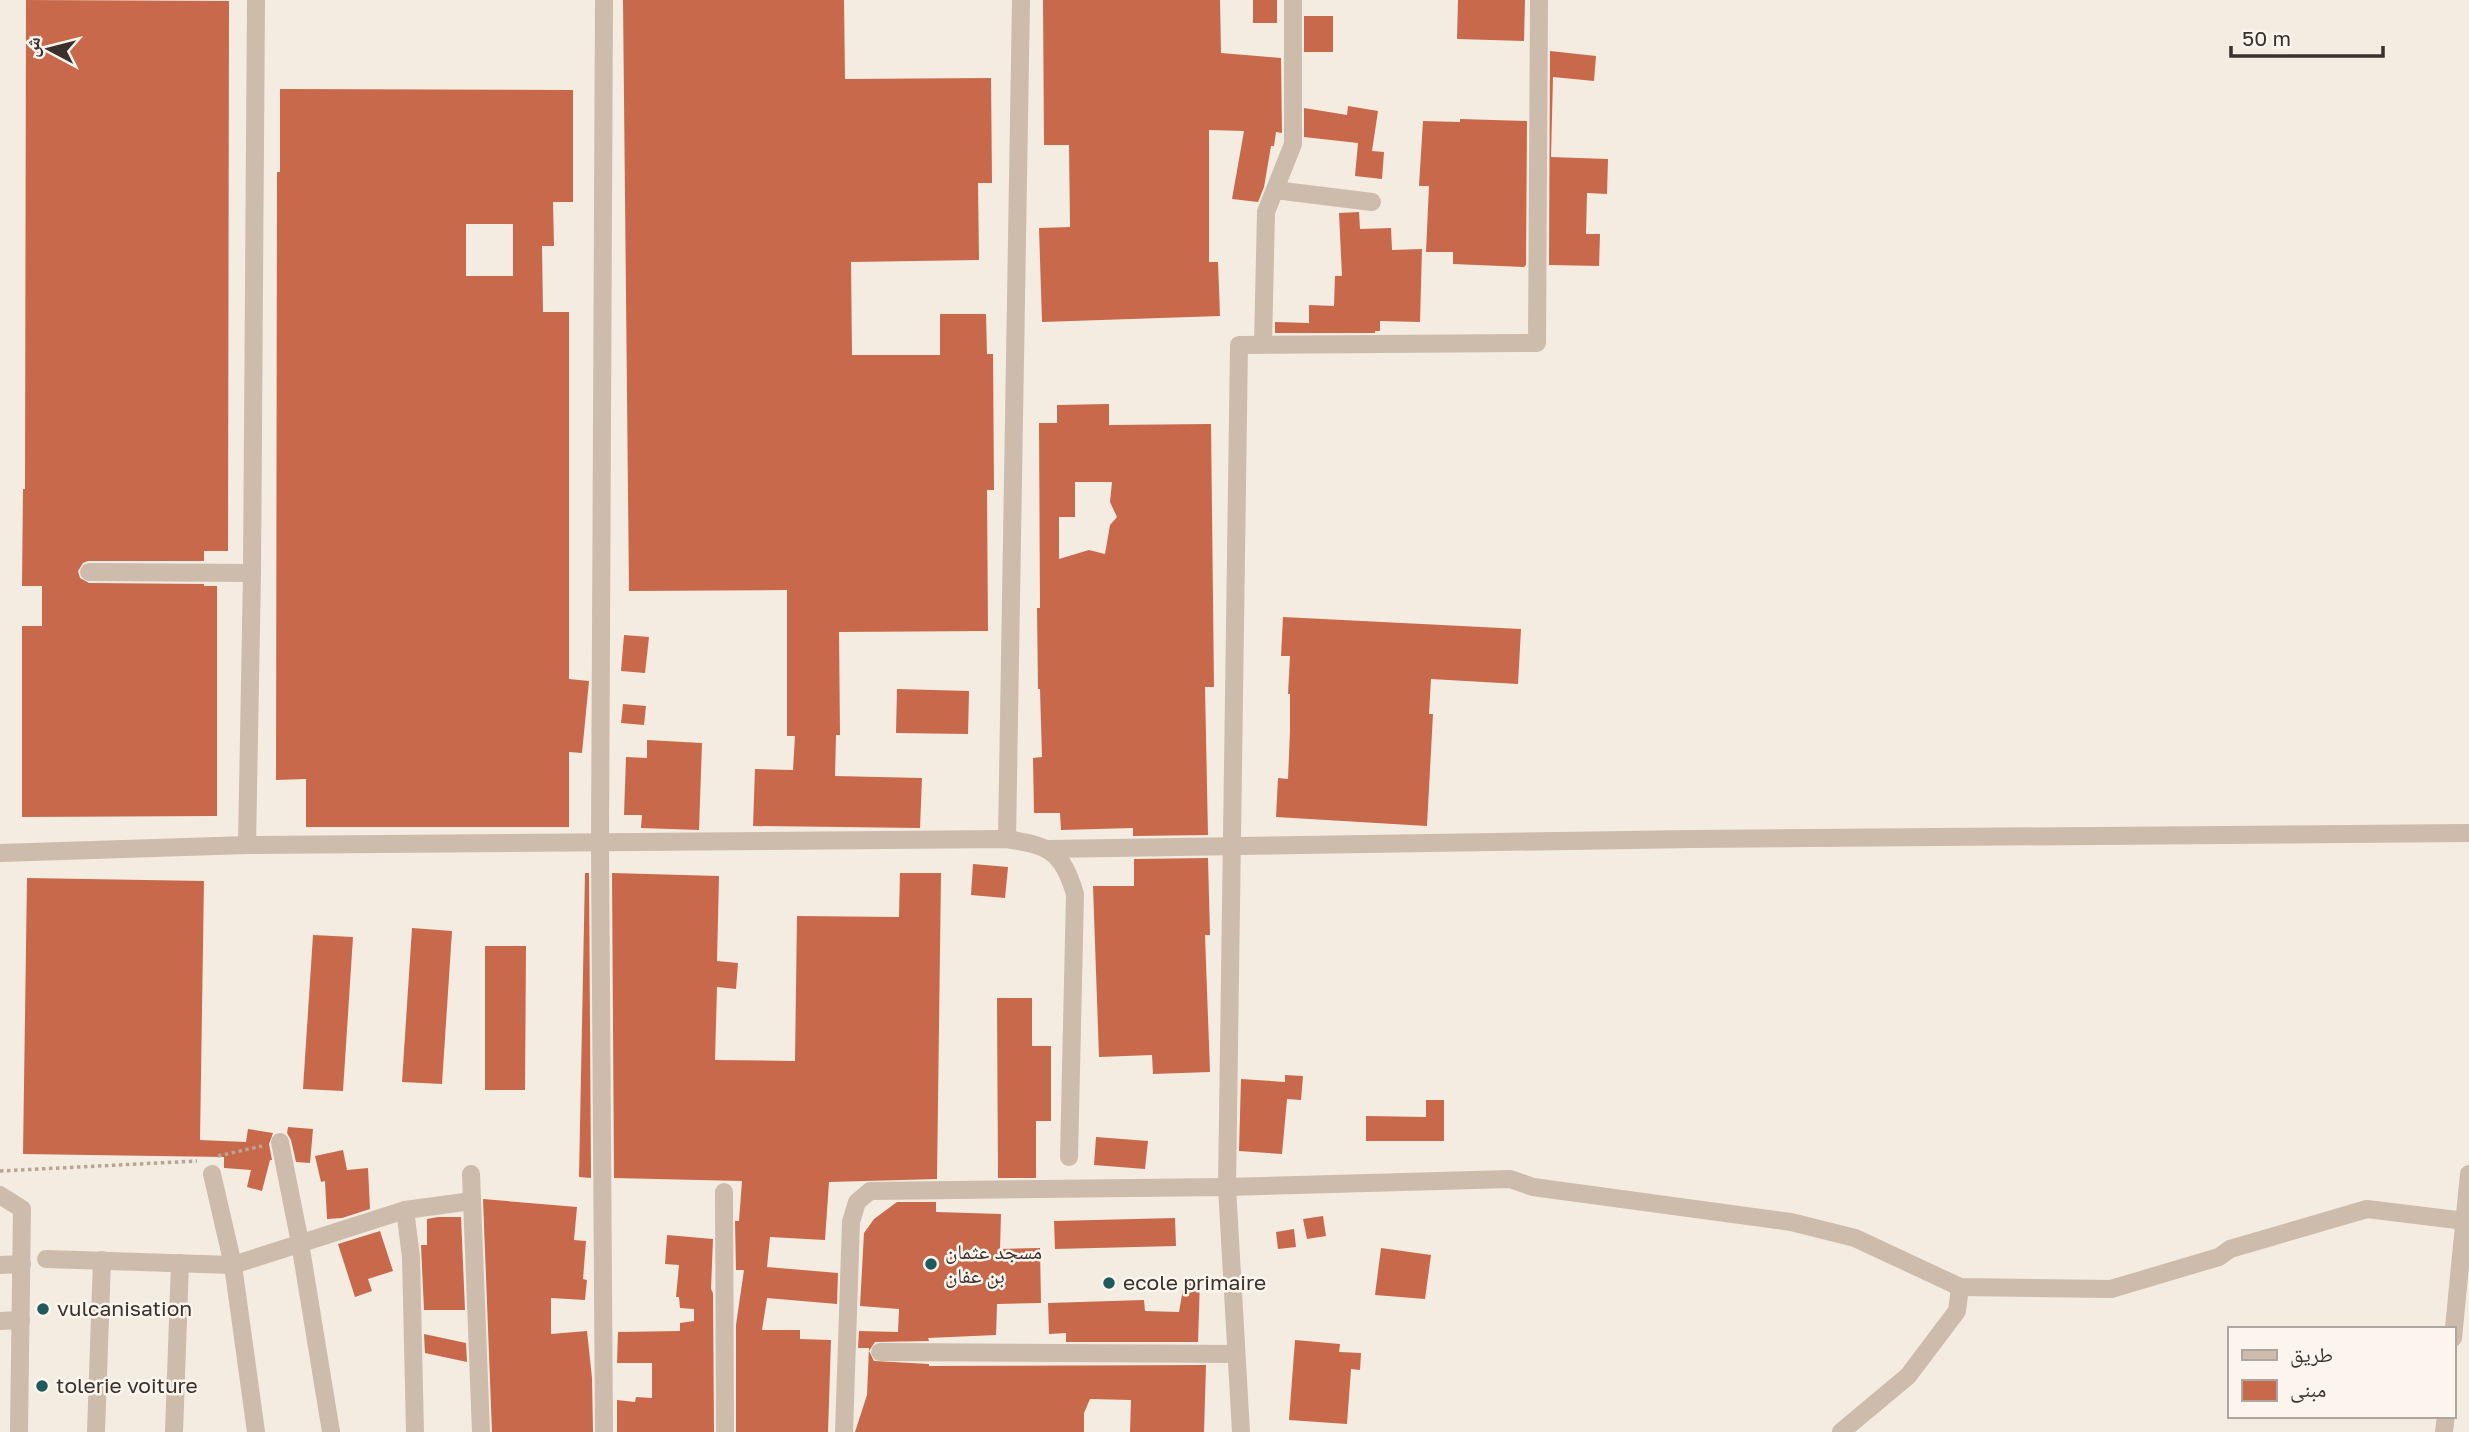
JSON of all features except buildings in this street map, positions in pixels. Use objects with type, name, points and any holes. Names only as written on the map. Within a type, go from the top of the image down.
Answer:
[{"type":"street","points":[[247,845],[253,573],[256,0]]},
{"type":"street","points":[[604,0],[600,844],[604,1432]]},
{"type":"street","points":[[1007,839],[1021,0]]},
{"type":"street","points":[[1263,344],[1266,212],[1293,145],[1293,0]]},
{"type":"street","points":[[1241,1432],[1227,1187],[1239,345],[1537,343],[1539,0]]},
{"type":"street","points":[[1275,190],[1372,202]]},
{"type":"street","points":[[89,572],[253,573]]},
{"type":"street","points":[[0,853],[247,845],[1007,839],[1049,849],[1693,839],[2469,833]]},
{"type":"street","points":[[1049,849],[1068,871],[1074,894],[1069,1157]]},
{"type":"street","points":[[280,1142],[300,1243],[331,1432]]},
{"type":"street","points":[[208,1164],[233,1265],[256,1432]]},
{"type":"street","points":[[471,1174],[481,1432]]},
{"type":"street","points":[[2454,1327],[2469,1174]]},
{"type":"street","points":[[844,1432],[851,1222],[857,1202],[870,1191],[880,1189],[1227,1187],[1510,1179],[1533,1187],[1791,1222],[1855,1238],[1960,1287],[2111,1289],[2219,1256],[2241,1245],[2367,1209],[2465,1221]]},
{"type":"street","points":[[724,1192],[725,1432]]},
{"type":"street","points":[[0,1195],[22,1209],[19,1432]]},
{"type":"street","points":[[46,1259],[233,1265],[405,1210],[472,1201]]},
{"type":"street","points":[[405,1210],[411,1257],[415,1432]]},
{"type":"street","points":[[96,1432],[102,1260]]},
{"type":"street","points":[[174,1432],[180,1263]]},
{"type":"street","points":[[0,1265],[22,1264]]},
{"type":"street","points":[[1841,1432],[1908,1376],[1957,1311],[1960,1287]]},
{"type":"street","points":[[0,1321],[21,1320]]},
{"type":"street","points":[[880,1352],[1236,1354]]},
{"type":"path","points":[[0,1171],[208,1164],[280,1142]]},
{"type":"place","name":"مسجد عثمان بن عفان","points":[[931,1264]]},
{"type":"place","name":"ecole primaire","points":[[1109,1283]]},
{"type":"place","name":"vulcanisation","points":[[43,1309]]},
{"type":"place","name":"tolerie voiture","points":[[42,1386]]}]
